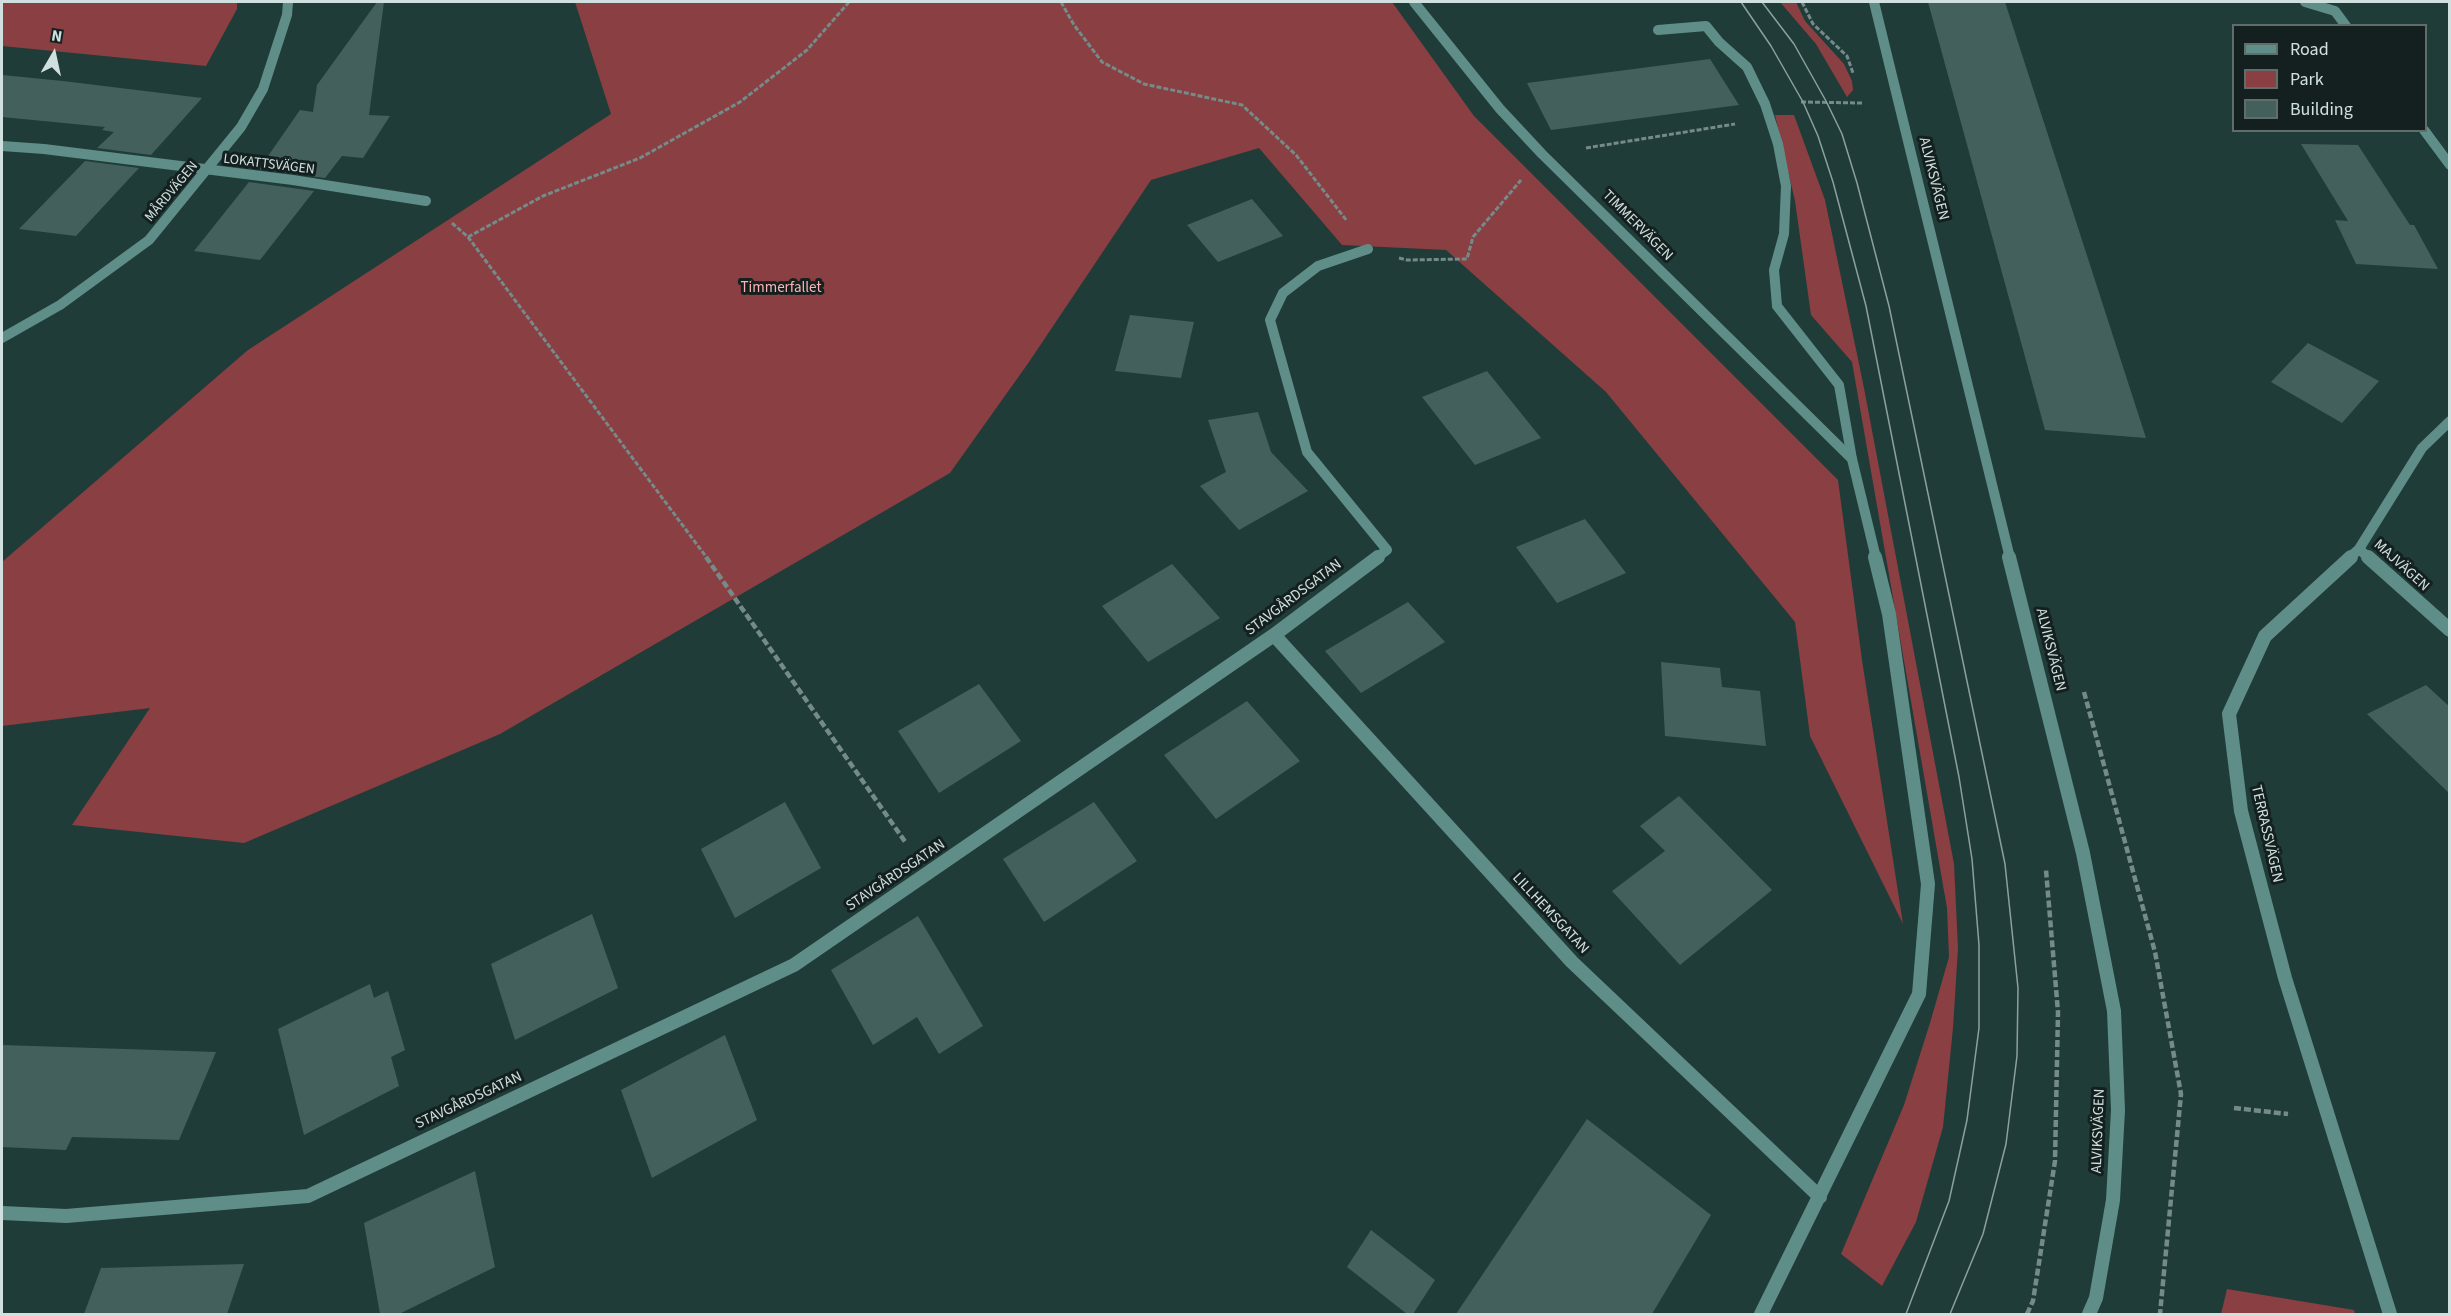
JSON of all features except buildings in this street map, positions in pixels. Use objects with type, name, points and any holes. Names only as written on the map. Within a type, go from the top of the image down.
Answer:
[{"type":"street","name":"MÅRDVÄGEN","points":[[2,338],[60,305],[149,240],[241,127],[263,89],[287,15],[288,2]]},
{"type":"street","name":"TIMMERVÄGEN","points":[[1414,2],[1500,109],[1542,154],[1852,459]]},
{"type":"street","name":"ALVIKSVÄGEN","points":[[1874,2],[2083,853],[2114,1011],[2118,1110],[2113,1200],[2096,1298],[2089,1314]]},
{"type":"street","points":[[2305,2],[2336,11],[2345,24]]},
{"type":"street","points":[[2336,11],[2342,2]]},
{"type":"street","points":[[1658,30],[1706,26],[1719,42],[1747,67],[1765,104],[1778,144],[1786,186],[1784,234],[1774,270],[1777,306],[1839,385],[1852,459],[1889,614],[1928,884],[1919,994],[1761,1314]]},
{"type":"street","points":[[2425,132],[2450,165]]},
{"type":"street","name":"LOKATTSVÄGEN","points":[[2,146],[44,149],[293,180],[426,201]]},
{"type":"street","name":"STAVGÅRDSGATAN","points":[[2,1213],[66,1216],[308,1196],[794,965],[1274,635],[1387,550],[1307,453],[1270,320],[1283,293],[1318,266],[1368,249]]},
{"type":"street","name":"TERRASSVÄGEN","points":[[2390,1314],[2285,978],[2241,810],[2229,714],[2265,636],[2359,549],[2422,448],[2450,421]]},
{"type":"street","name":"MAJVÄGEN","points":[[2359,549],[2450,630]]},
{"type":"street","name":"LILLHEMSGATAN","points":[[1274,635],[1572,962],[1820,1197]]},
{"type":"path","points":[[468,237],[543,196],[640,158],[740,102],[807,50],[849,2]]},
{"type":"path","points":[[1061,2],[1074,25],[1102,62],[1144,84],[1242,105],[1296,155],[1368,249],[1407,260],[1467,260],[1473,237],[1542,154],[1757,121],[1765,104],[1826,101],[1863,103],[1860,93]]},
{"type":"path","points":[[1803,2],[1814,24],[1847,56],[1853,75]]},
{"type":"path","points":[[426,201],[468,237],[726,583],[928,875]]},
{"type":"path","points":[[2027,1314],[2033,1301],[2055,1161],[2058,1012],[2043,858]]},
{"type":"path","points":[[2234,1108],[2330,1118]]},
{"type":"path","points":[[2160,1314],[2170,1205]]},
{"type":"green space","points":[[2,2],[237,2],[237,9],[206,66],[2,46]]},
{"type":"green space","name":"Timmerfallet","points":[[575,2],[1392,2],[1474,116],[1838,480],[1862,660],[1903,924],[1810,736],[1795,622],[1606,392],[1446,250],[1342,245],[1259,148],[1151,180],[1029,362],[950,473],[500,734],[244,843],[72,825],[150,708],[2,726],[2,562],[248,350],[611,114]]},
{"type":"green space","points":[[1780,2],[1796,2],[1805,21],[1844,64],[1852,81],[1853,90],[1847,97],[1816,44]]},
{"type":"green space","points":[[1775,115],[1794,115],[1825,200],[1864,388],[1954,864],[1958,948],[1943,1127],[1916,1222],[1882,1286],[1841,1254],[1904,1105],[1930,1023],[1949,957],[1947,908],[1852,362],[1811,315],[1795,201]]},
{"type":"green space","points":[[2227,1289],[2354,1310],[2355,1314],[2221,1314]]},
{"type":"tram line","points":[[1741,2],[1771,46],[1803,102],[1818,136],[1833,182],[1866,306],[1959,777],[1972,859],[1979,945],[1979,1028],[1967,1120],[1949,1201],[1906,1314]]},
{"type":"tram line","points":[[1762,2],[1794,44],[1826,101],[1842,134],[1857,183],[1889,306],[2005,864],[2018,988],[2017,1056],[2006,1144],[1983,1234],[1950,1314]]}]
